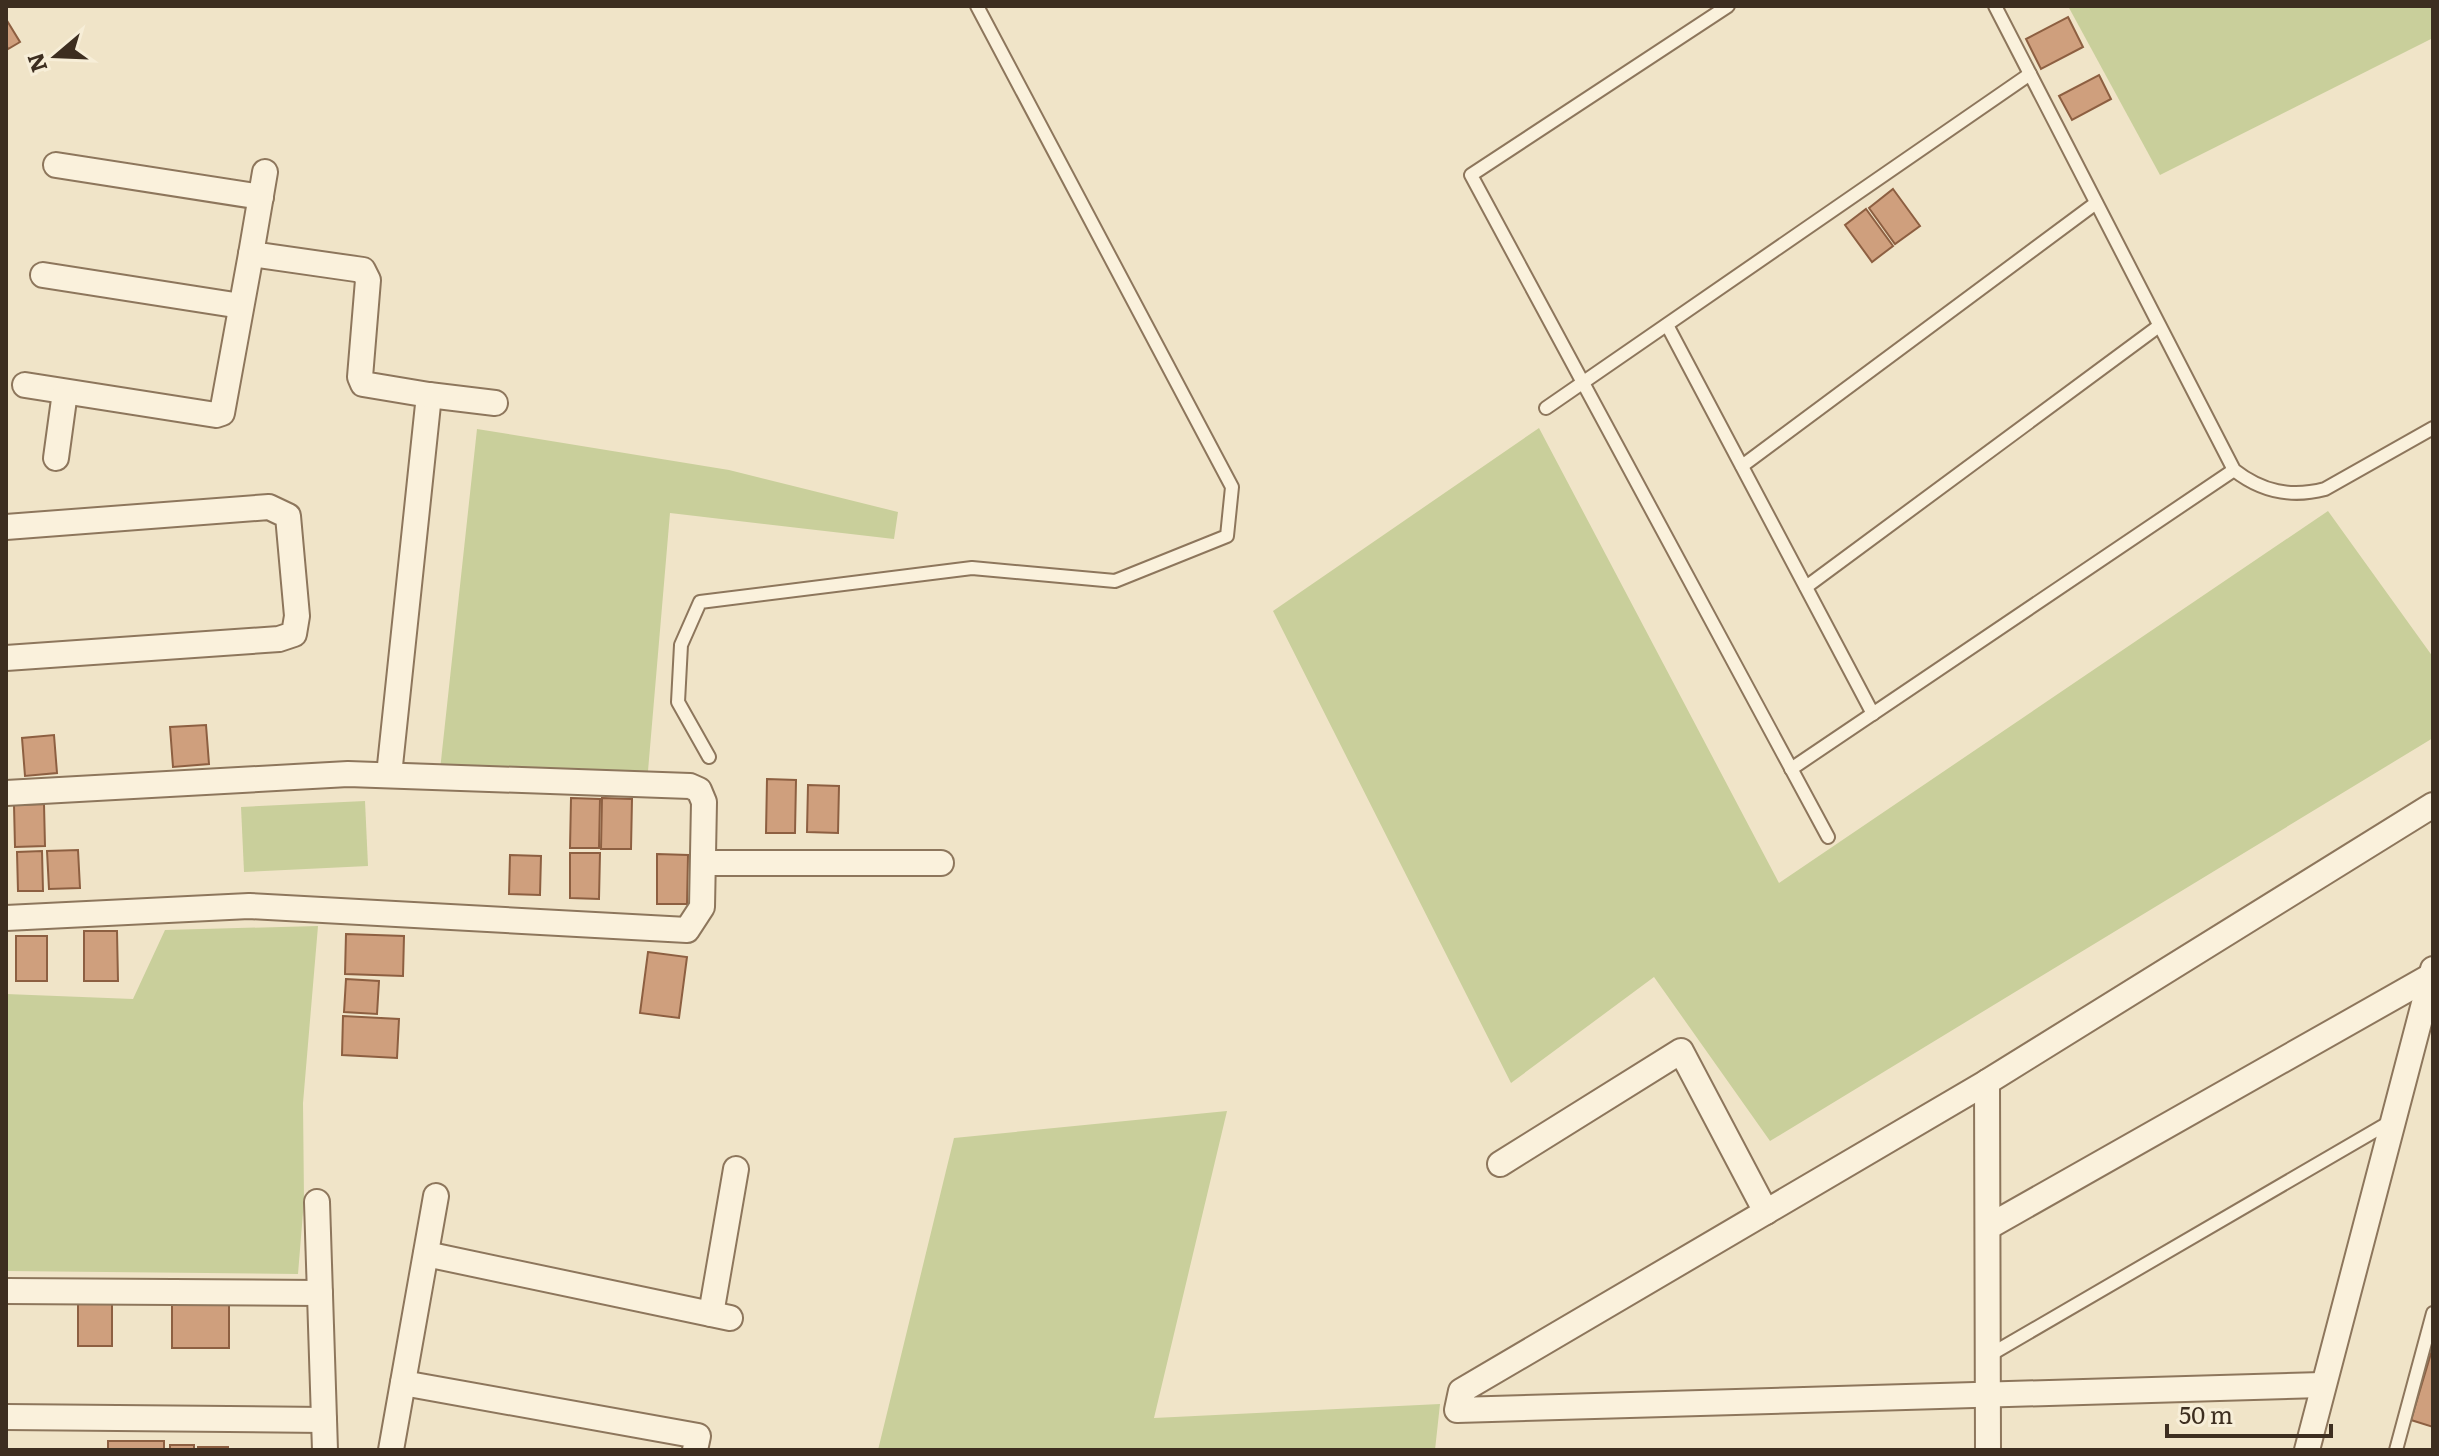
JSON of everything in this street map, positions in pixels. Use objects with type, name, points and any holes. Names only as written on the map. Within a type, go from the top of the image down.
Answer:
[{"type":"street","points":[[56,165],[261,197]]},
{"type":"street","points":[[25,385],[216,415],[222,413],[265,172]]},
{"type":"street","points":[[251,254],[363,270],[368,280],[360,377],[363,384],[495,403]]},
{"type":"street","points":[[43,275],[241,306]]},
{"type":"street","points":[[56,458],[65,392]]},
{"type":"street","points":[[389,775],[429,395]]},
{"type":"street","points":[[6,527],[269,507],[288,516],[297,616],[294,634],[279,639],[6,658]]},
{"type":"street","points":[[6,793],[348,774],[690,786],[699,790],[704,802],[702,907],[687,930],[249,906],[6,918]]},
{"type":"street","points":[[2322,1385],[1457,1410],[1461,1391],[1987,1082],[2433,805]]},
{"type":"street","points":[[703,863],[941,863]]},
{"type":"street","points":[[1988,1227],[2432,973]]},
{"type":"street","points":[[2307,1450],[2432,973]]},
{"type":"street","points":[[1500,1164],[1681,1051],[1766,1212]]},
{"type":"street","points":[[1987,1082],[1988,1450]]},
{"type":"street","points":[[426,1254],[720,1316],[736,1169]]},
{"type":"street","points":[[391,1450],[436,1196]]},
{"type":"street","points":[[317,1202],[325,1450]]},
{"type":"street","points":[[6,1291],[320,1293]]},
{"type":"street","points":[[403,1383],[698,1436],[695,1450]]},
{"type":"street","points":[[6,1417],[324,1420]]},
{"type":"lane","points":[[709,757],[678,702],[681,645],[700,602],[972,568],[1115,581],[1227,536],[1232,487],[977,6]]},
{"type":"lane","points":[[1728,6],[1471,175],[1828,837]]},
{"type":"lane","points":[[1995,6],[2234,470],[2263,488],[2310,493],[2325,489],[2433,428]]},
{"type":"lane","points":[[1546,408],[2030,74]]},
{"type":"lane","points":[[1742,466],[2096,203]]},
{"type":"lane","points":[[1667,325],[1873,714]]},
{"type":"lane","points":[[1806,587],[2159,326]]},
{"type":"lane","points":[[1791,769],[2234,470]]},
{"type":"lane","points":[[1988,1356],[2393,1121]]},
{"type":"lane","points":[[2396,1450],[2433,1313]]},
{"type":"green space","points":[[2068,6],[2433,6],[2433,38],[2160,175]]},
{"type":"green space","points":[[1539,428],[1779,883],[2328,511],[2433,657],[2433,738],[1770,1141],[1654,977],[1511,1083],[1273,611]]},
{"type":"green space","points":[[477,429],[729,470],[898,512],[894,539],[670,513],[648,771],[440,770]]},
{"type":"green space","points":[[365,801],[368,866],[244,872],[241,807]]},
{"type":"green space","points":[[318,926],[303,1103],[304,1200],[298,1274],[6,1271],[6,994],[133,999],[165,930]]},
{"type":"green space","points":[[1227,1111],[1154,1418],[1440,1404],[1435,1450],[878,1450],[954,1138]]},
{"type":"building","points":[[2068,17],[2083,47],[2041,69],[2026,39]]},
{"type":"building","points":[[6,19],[20,42],[8,49],[6,44]]},
{"type":"building","points":[[2099,75],[2111,99],[2072,120],[2059,96]]},
{"type":"building","points":[[1893,189],[1920,226],[1895,244],[1869,208]]},
{"type":"building","points":[[1866,209],[1893,246],[1872,262],[1845,225]]},
{"type":"building","points":[[206,725],[209,764],[173,767],[170,727]]},
{"type":"building","points":[[54,735],[57,773],[25,776],[22,738]]},
{"type":"building","points":[[767,779],[796,780],[795,833],[766,833]]},
{"type":"building","points":[[808,785],[839,786],[838,833],[807,832]]},
{"type":"building","points":[[571,798],[600,799],[599,848],[570,848]]},
{"type":"building","points":[[602,798],[632,799],[631,849],[601,849]]},
{"type":"building","points":[[44,804],[45,846],[15,847],[14,805]]},
{"type":"building","points":[[78,850],[80,888],[49,889],[47,851]]},
{"type":"building","points":[[42,851],[43,891],[18,891],[17,852]]},
{"type":"building","points":[[570,853],[600,853],[599,899],[570,898]]},
{"type":"building","points":[[657,854],[688,855],[687,904],[657,904]]},
{"type":"building","points":[[510,855],[541,856],[540,895],[509,894]]},
{"type":"building","points":[[84,931],[117,931],[118,981],[84,981]]},
{"type":"building","points":[[346,934],[404,936],[403,976],[345,974]]},
{"type":"building","points":[[16,936],[47,936],[47,981],[16,981]]},
{"type":"building","points":[[648,952],[687,957],[679,1018],[640,1013]]},
{"type":"building","points":[[346,979],[379,981],[377,1014],[344,1012]]},
{"type":"building","points":[[343,1016],[399,1019],[397,1058],[342,1055]]},
{"type":"building","points":[[78,1302],[112,1302],[112,1346],[78,1346]]},
{"type":"building","points":[[172,1303],[229,1303],[229,1348],[172,1348]]},
{"type":"building","points":[[2433,1350],[2433,1427],[2411,1420]]},
{"type":"building","points":[[108,1441],[164,1441],[164,1450],[108,1450]]},
{"type":"building","points":[[170,1445],[194,1445],[194,1450],[170,1450]]},
{"type":"building","points":[[198,1447],[228,1447],[228,1450],[198,1450]]}]
